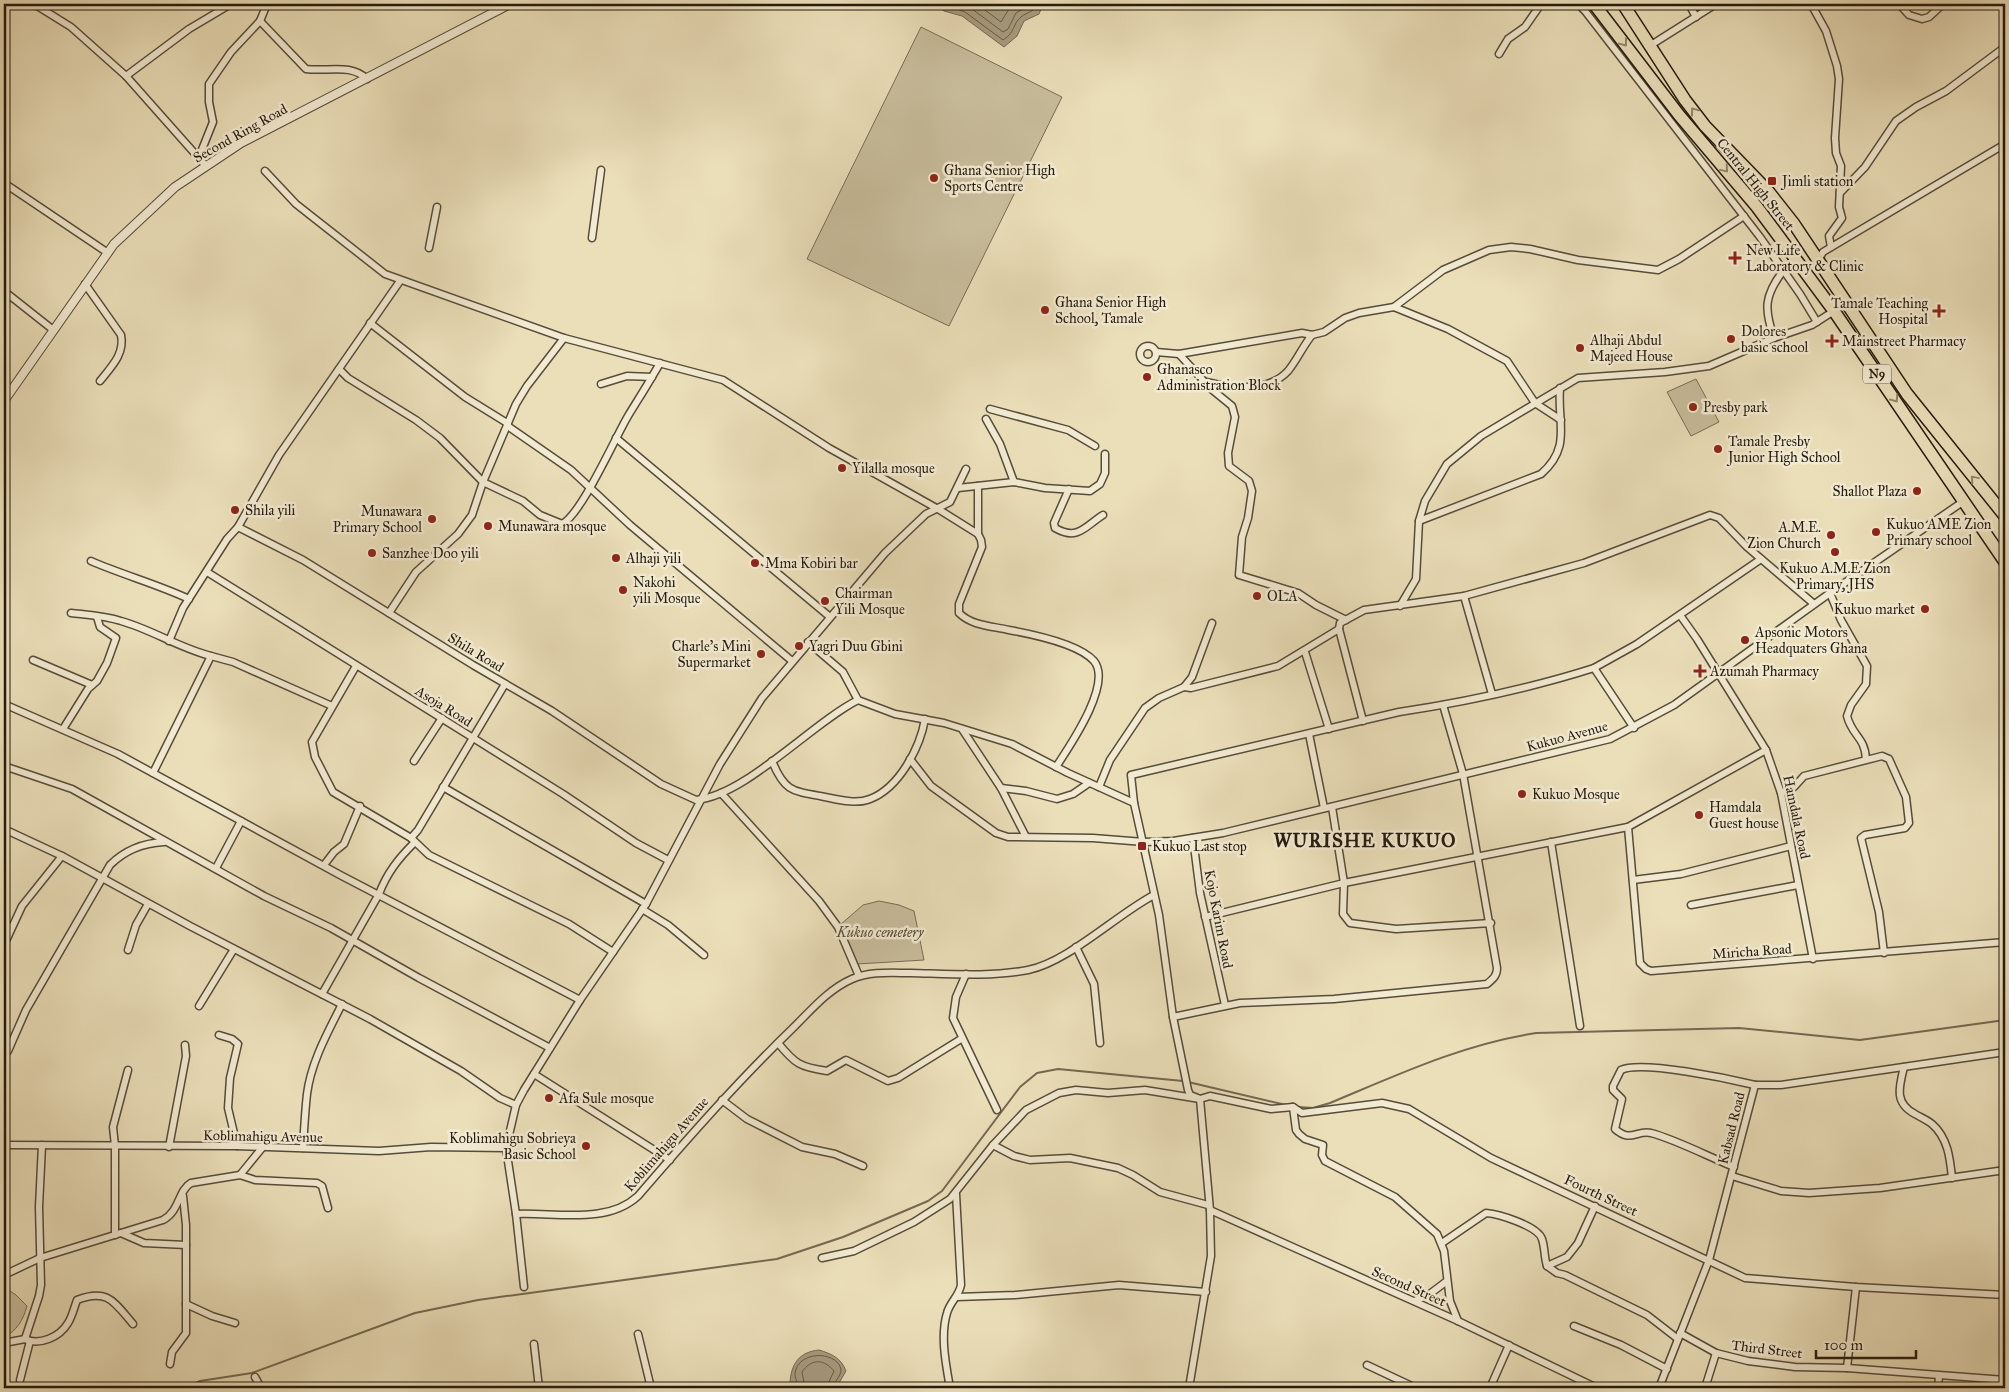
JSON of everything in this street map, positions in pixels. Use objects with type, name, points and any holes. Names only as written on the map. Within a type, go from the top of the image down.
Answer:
[{"type":"highway","name":"Central High Street","points":[[1594,4],[1679,115],[1773,228],[1834,311],[2005,562]]},
{"type":"highway","name":"Central High Street","points":[[1624,4],[1685,100],[1705,126],[1763,184],[1817,260],[1907,394],[2003,510]]},
{"type":"highway","points":[[1743,190],[1763,184]]},
{"type":"street","points":[[34,4],[70,27],[126,76],[205,165]]},
{"type":"street","points":[[126,76],[189,28],[231,4]]},
{"type":"street","points":[[199,157],[213,122],[209,102],[209,84],[230,52],[260,21],[267,4]]},
{"type":"street","name":"Second Ring Road","points":[[5,396],[122,235],[156,203],[205,165],[241,143],[510,4]]},
{"type":"street","points":[[1499,54],[1508,40],[1525,27],[1541,4]]},
{"type":"street","points":[[1578,4],[1760,237],[1817,322]]},
{"type":"street","points":[[1689,4],[1696,17]]},
{"type":"street","points":[[1651,45],[1716,4]]},
{"type":"street","points":[[1811,4],[1826,31],[1837,66],[1835,138],[1836,153],[1841,166],[1838,207],[1842,218],[1829,236],[1831,247]]},
{"type":"street","points":[[1899,4],[1909,15],[1922,20],[1943,4]]},
{"type":"street","points":[[260,21],[306,70],[317,71],[329,68],[357,71],[368,79]]},
{"type":"street","points":[[1840,194],[1865,167],[1896,121],[1916,107],[1946,91],[2005,47]]},
{"type":"street","points":[[1817,260],[1822,252],[2004,146]]},
{"type":"street","points":[[592,238],[601,170]]},
{"type":"street","points":[[265,171],[296,204],[344,244],[373,267],[400,281],[564,338],[723,380],[829,448],[938,509],[978,534],[982,540],[982,546],[959,604],[959,614],[973,622],[1036,636],[1080,651],[1095,662],[1099,671],[1098,686],[1084,721],[1056,767]]},
{"type":"street","points":[[4,183],[108,253]]},
{"type":"street","points":[[429,248],[437,207]]},
{"type":"street","points":[[1156,352],[1179,354],[1302,333],[1312,335],[1324,332],[1345,318],[1359,313],[1394,307],[1443,270],[1488,250],[1530,248],[1578,260],[1658,270],[1679,259],[1744,216]]},
{"type":"street","points":[[1760,237],[1773,228]]},
{"type":"street","points":[[1774,338],[1768,320],[1767,304],[1769,292],[1782,272]]},
{"type":"street","points":[[169,641],[189,599],[226,539],[238,527],[279,455],[400,281]]},
{"type":"street","points":[[85,284],[94,294],[97,303],[121,335],[123,345],[118,359],[100,381]]},
{"type":"street","points":[[4,291],[52,329]]},
{"type":"street","points":[[1394,307],[1448,329],[1507,361],[1535,403],[1561,420]]},
{"type":"street","points":[[1400,606],[1416,579],[1419,521],[1425,501],[1439,473],[1463,448],[1578,378],[1656,373],[1709,366],[1817,322],[1834,311]]},
{"type":"street","points":[[370,323],[465,397],[507,423],[509,427],[543,450],[591,487],[630,524],[792,661]]},
{"type":"street","points":[[1205,382],[1238,388],[1270,381],[1287,372],[1312,335]]},
{"type":"street","points":[[388,613],[416,572],[463,528],[472,515],[507,423],[527,386],[564,338]]},
{"type":"street","points":[[1179,354],[1205,382],[1232,406],[1235,417],[1228,453],[1229,466],[1250,481],[1252,491],[1248,518],[1242,537],[1239,575],[1298,593],[1316,605],[1346,620]]},
{"type":"street","points":[[339,369],[348,378],[410,416],[440,438],[483,482],[523,501],[540,515],[562,524],[570,517],[591,487],[616,438],[660,363]]},
{"type":"street","points":[[600,384],[628,376],[652,376]]},
{"type":"street","points":[[1419,521],[1541,474],[1553,463],[1561,441],[1561,420],[1558,402],[1560,388]]},
{"type":"street","points":[[990,409],[1068,430],[1095,446]]},
{"type":"street","points":[[986,419],[1000,444],[1014,482]]},
{"type":"street","points":[[616,438],[830,617]]},
{"type":"street","points":[[958,488],[1014,482],[1045,488],[1090,491],[1100,484],[1105,473],[1105,454]]},
{"type":"street","points":[[524,1287],[506,1148],[516,1105],[580,1000],[644,906],[700,800],[758,704],[792,661],[885,553],[926,514],[950,502],[966,469]]},
{"type":"street","points":[[978,486],[978,534]]},
{"type":"street","points":[[1069,489],[1054,523],[1055,528],[1068,534],[1075,534],[1103,515]]},
{"type":"street","name":"Kukuo Avenue","points":[[910,759],[931,786],[983,825],[1002,836],[1025,835],[1144,842],[1223,834],[1610,739],[1634,728],[1674,705],[1814,604],[1964,501]]},
{"type":"street","points":[[1363,721],[1339,630],[1340,624],[1346,620],[1364,610],[1464,596],[1584,563],[1710,515],[1719,518],[1761,559],[1814,604]]},
{"type":"street","name":"Shila Road","points":[[238,527],[303,560],[568,721],[661,784],[690,798],[700,800]]},
{"type":"street","points":[[1189,1388],[1211,1256],[1200,1099],[1190,1095],[1188,1090],[1173,1017],[1154,895],[1134,803],[1131,780],[1133,773],[1492,694],[1594,668],[1610,661],[1761,559]]},
{"type":"street","points":[[91,561],[121,574],[157,584],[189,599]]},
{"type":"street","name":"Asoja Road","points":[[207,572],[563,794],[617,831],[668,860]]},
{"type":"street","points":[[1830,593],[1841,620],[1867,666],[1866,684],[1851,706],[1847,716],[1854,732],[1864,744],[1866,759]]},
{"type":"street","points":[[1464,596],[1492,694]]},
{"type":"street","points":[[71,613],[120,621],[186,650],[233,662],[332,706]]},
{"type":"street","name":"Hamdala Road","points":[[1680,615],[1766,750],[1781,793],[1813,959]]},
{"type":"street","points":[[62,729],[107,663],[116,638],[100,628],[97,617]]},
{"type":"street","points":[[1184,688],[1196,669],[1212,623]]},
{"type":"street","points":[[1099,787],[1110,760],[1145,708],[1159,698],[1184,688],[1192,688],[1278,666],[1305,652],[1339,630]]},
{"type":"street","points":[[808,642],[843,672],[858,700],[895,714],[925,719],[1012,744],[1089,783],[1134,803]]},
{"type":"street","points":[[1305,652],[1329,729]]},
{"type":"street","points":[[153,773],[211,656]]},
{"type":"street","points":[[33,660],[92,685]]},
{"type":"street","points":[[356,666],[314,737],[312,747],[333,792],[360,806],[413,841],[429,855],[569,924],[613,952]]},
{"type":"street","points":[[1594,668],[1634,728]]},
{"type":"street","points":[[322,994],[394,864],[413,841],[505,684]]},
{"type":"street","points":[[700,800],[721,793],[772,761],[836,713],[858,700]]},
{"type":"street","points":[[4,704],[118,754],[580,1000]]},
{"type":"street","points":[[1173,1017],[1224,1005],[1334,999],[1487,984],[1497,974],[1498,968],[1491,923],[1463,774],[1443,705]]},
{"type":"street","points":[[414,761],[442,718]]},
{"type":"street","points":[[772,761],[779,778],[792,791],[860,802],[870,799],[881,792],[896,778],[910,759],[922,735],[925,719]]},
{"type":"street","points":[[962,729],[1001,788],[1025,835]]},
{"type":"street","points":[[1309,734],[1324,808]]},
{"type":"street","points":[[1205,917],[1344,883],[1478,855],[1628,827],[1766,750]]},
{"type":"street","points":[[1781,793],[1794,787],[1804,776],[1866,759],[1882,756],[1889,759],[1906,798],[1910,819],[1905,828],[1865,834],[1861,838],[1879,912],[1884,952]]},
{"type":"street","points":[[4,766],[72,789],[264,896],[353,940],[419,978],[550,1048]]},
{"type":"street","points":[[1001,788],[1026,791],[1057,799],[1073,794],[1089,783]]},
{"type":"street","points":[[443,787],[644,906],[704,955]]},
{"type":"street","points":[[721,793],[820,901],[838,927],[859,976]]},
{"type":"street","points":[[324,865],[334,852],[344,844],[360,806]]},
{"type":"street","points":[[1332,807],[1344,883],[1343,914],[1350,923],[1396,929],[1491,923]]},
{"type":"street","points":[[216,868],[241,821]]},
{"type":"street","name":"Miricha Road","points":[[1628,827],[1640,963],[1651,971],[2005,942]]},
{"type":"street","points":[[4,829],[62,856],[148,904],[342,1004],[453,1066],[500,1098],[516,1105]]},
{"type":"street","name":"Kojo Karim Road","points":[[1192,838],[1197,878],[1224,1005]]},
{"type":"street","points":[[8,1051],[26,1010],[102,878],[119,857],[145,843],[166,841]]},
{"type":"street","points":[[1551,842],[1580,1026]]},
{"type":"street","points":[[1633,880],[1681,874],[1791,846]]},
{"type":"street","points":[[4,945],[22,906],[62,856]]},
{"type":"street","points":[[1691,905],[1798,885]]},
{"type":"street","name":"Koblimahigu Avenue","points":[[516,1214],[614,1211],[632,1201],[722,1100],[778,1043],[832,990],[859,976],[877,973],[966,974],[1030,970],[1050,963],[1123,913],[1154,895]]},
{"type":"street","points":[[128,950],[136,925],[148,904]]},
{"type":"street","points":[[1076,947],[1094,984],[1100,1043]]},
{"type":"street","points":[[199,1006],[234,949]]},
{"type":"street","points":[[966,974],[953,1008],[952,1018],[997,1110]]},
{"type":"street","points":[[303,1148],[307,1094],[312,1074],[342,1004]]},
{"type":"street","points":[[219,1035],[232,1039],[238,1044],[230,1078],[228,1108],[237,1146]]},
{"type":"street","points":[[778,1043],[795,1063],[802,1067],[827,1071],[846,1060],[888,1080],[898,1078],[961,1039]]},
{"type":"street","points":[[169,1147],[186,1056],[185,1045]]},
{"type":"street","name":"Kabsad Road","points":[[1659,1388],[1709,1260],[1754,1085],[1781,1085],[2005,1052]]},
{"type":"street","points":[[1734,1167],[1651,1133],[1634,1136],[1620,1134],[1615,1129],[1615,1124],[1622,1099],[1613,1090],[1613,1086],[1620,1070],[1643,1066],[1754,1085]]},
{"type":"street","points":[[1904,1067],[1898,1091],[1902,1105],[1907,1110],[1932,1124],[1937,1131],[1950,1152],[1952,1178]]},
{"type":"street","points":[[118,1234],[114,1117],[128,1070]]},
{"type":"street","points":[[534,1074],[670,1160]]},
{"type":"street","name":"Fourth Street","points":[[822,1258],[854,1251],[914,1222],[956,1194],[993,1145],[1026,1110],[1037,1102],[1068,1091],[1108,1093],[1145,1090],[1200,1099],[1210,1096],[1271,1109],[1293,1107],[1302,1114],[1382,1103],[1409,1109],[1490,1158],[1745,1278],[1856,1287],[2005,1295]]},
{"type":"street","points":[[722,1100],[747,1119],[784,1138],[802,1146],[835,1154],[863,1166]]},
{"type":"street","points":[[1293,1107],[1296,1130],[1305,1139],[1323,1145],[1323,1159],[1395,1197],[1437,1234],[1442,1243],[1450,1301],[1458,1321]]},
{"type":"street","name":"Koblimahigu Avenue","points":[[4,1145],[237,1146],[378,1151],[440,1147],[506,1148]]},
{"type":"street","points":[[20,1380],[27,1340],[40,1296],[39,1207],[42,1145]]},
{"type":"street","name":"Second Street","points":[[993,1145],[1014,1156],[1030,1160],[1070,1158],[1118,1168],[1134,1175],[1160,1192],[1209,1207],[1458,1321],[1597,1388]]},
{"type":"street","points":[[240,1175],[262,1148]]},
{"type":"street","points":[[1732,1176],[1781,1191],[1810,1193],[1880,1188],[2005,1170]]},
{"type":"street","points":[[4,1275],[40,1258],[170,1216],[183,1194],[185,1186],[191,1183],[240,1175],[255,1180],[317,1183],[322,1186],[328,1208]]},
{"type":"street","points":[[170,1364],[172,1352],[186,1333],[186,1245],[183,1194]]},
{"type":"street","points":[[950,1388],[944,1340],[947,1313],[957,1297],[960,1285],[956,1194]]},
{"type":"street","points":[[1442,1243],[1479,1217],[1490,1213],[1537,1231],[1542,1239],[1547,1266],[1567,1257],[1571,1253],[1578,1243],[1595,1206]]},
{"type":"street","points":[[118,1234],[144,1243],[186,1245]]},
{"type":"street","name":"Third Street","points":[[1547,1266],[1557,1273],[1647,1315],[1679,1336],[1716,1354],[1748,1361],[1795,1367],[1847,1368],[2005,1380]]},
{"type":"street","points":[[1414,1301],[1427,1296],[1448,1281]]},
{"type":"street","points":[[957,1297],[1015,1295],[1119,1285],[1206,1292]]},
{"type":"street","points":[[1847,1368],[1856,1287]]},
{"type":"street","points":[[4,1343],[46,1340],[60,1332],[68,1324],[77,1300],[92,1295],[106,1296],[114,1302],[133,1324]]},
{"type":"street","points":[[186,1304],[212,1316],[235,1323]]},
{"type":"street","points":[[1574,1326],[1621,1345],[1668,1369]]},
{"type":"street","points":[[638,1334],[652,1388]]},
{"type":"street","points":[[534,1344],[539,1388]]},
{"type":"street","points":[[1490,1388],[1509,1345]]},
{"type":"street","points":[[1704,1388],[1716,1354]]},
{"type":"street","points":[[1367,1366],[1416,1388]]},
{"type":"street","points":[[1938,1388],[1939,1376]]},
{"type":"street","points":[[255,1377],[261,1388]]},
{"type":"green space","name":"Ghana Senior High Sports Centre","points":[[921,27],[1062,97],[949,326],[807,259]]},
{"type":"green space","name":"Presby park","points":[[1696,379],[1719,422],[1691,436],[1667,392]]},
{"type":"green space","name":"Kukuo cemetery","points":[[879,901],[899,905],[914,911],[924,960],[857,964],[840,925],[863,905]]},
{"type":"green space","points":[[4,1287],[27,1306],[19,1324],[13,1332],[4,1337]]},
{"type":"water","points":[[935,4],[1043,4],[1039,14],[1024,21],[1017,36],[1004,47],[962,16],[944,11]]},
{"type":"water","points":[[819,1350],[836,1357],[846,1371],[836,1388],[796,1388],[790,1383],[792,1370],[797,1360],[806,1353]]},
{"type":"waterway","points":[[1298,1107],[1313,1108],[1330,1103],[1405,1071],[1456,1053],[1509,1038],[1536,1033],[1739,1028],[1860,1040],[2005,1020]]},
{"type":"waterway","points":[[186,1388],[200,1381],[252,1373],[415,1313],[478,1300],[777,1259],[843,1237],[928,1201],[942,1191],[1020,1087],[1037,1073],[1058,1069],[1183,1081]]},
{"type":"waterway","points":[[1188,1082],[1286,1105]]},
{"type":"place","name":"Ghana Senior High Sports Centre","points":[[934,178]]},
{"type":"place","name":"Jimli station","points":[[1772,181]]},
{"type":"place","name":"New Life Laboratory & Clinic","points":[[1735,258]]},
{"type":"place","name":"Ghana Senior High School, Tamale","points":[[1045,310]]},
{"type":"place","name":"Tamale Teaching Hospital","points":[[1939,311]]},
{"type":"place","name":"Dolores basic school","points":[[1731,339]]},
{"type":"place","name":"Mainstreet Pharmacy","points":[[1832,341]]},
{"type":"place","name":"Alhaji Abdul Majeed House","points":[[1580,348]]},
{"type":"place","name":"Ghanasco Administration Block","points":[[1147,377]]},
{"type":"place","name":"Presby park","points":[[1693,407]]},
{"type":"place","name":"Tamale Presby Junior High School","points":[[1718,449]]},
{"type":"place","name":"Yilalla mosque","points":[[842,468]]},
{"type":"place","name":"Shallot Plaza","points":[[1917,491]]},
{"type":"place","name":"Shila yili","points":[[235,510]]},
{"type":"place","name":"Munawara Primary School","points":[[432,519]]},
{"type":"place","name":"Munawara mosque","points":[[488,526]]},
{"type":"place","name":"Kukuo AME Zion Primary school","points":[[1876,532]]},
{"type":"place","name":"A.M.E. Zion Church","points":[[1831,535]]},
{"type":"place","name":"Kukuo A.M.E Zion Primary, JHS","points":[[1835,552]]},
{"type":"place","name":"Sanzhee Doo yili","points":[[372,553]]},
{"type":"place","name":"Alhaji yili","points":[[616,558]]},
{"type":"place","name":"Mma Kobiri bar","points":[[755,563]]},
{"type":"place","name":"Nakohi yili Mosque","points":[[623,590]]},
{"type":"place","name":"OLA","points":[[1257,596]]},
{"type":"place","name":"Chairman Yili Mosque","points":[[825,601]]},
{"type":"place","name":"Kukuo market","points":[[1925,609]]},
{"type":"place","name":"Apsonic Motors Headquaters Ghana","points":[[1745,640]]},
{"type":"place","name":"Yagri Duu Gbini","points":[[799,646]]},
{"type":"place","name":"Charle's Mini Supermarket","points":[[761,654]]},
{"type":"place","name":"Azumah Pharmacy","points":[[1700,671]]},
{"type":"place","name":"Kukuo Mosque","points":[[1522,794]]},
{"type":"place","name":"Hamdala Guest house","points":[[1699,815]]},
{"type":"place","name":"Kukuo Last stop","points":[[1142,846]]},
{"type":"place","name":"Afa Sule mosque","points":[[549,1098]]},
{"type":"place","name":"Koblimahigu Sobrieya Basic School","points":[[586,1146]]},
{"type":"district","name":"WURISHE KUKUO","points":[[1365,840]]}]
